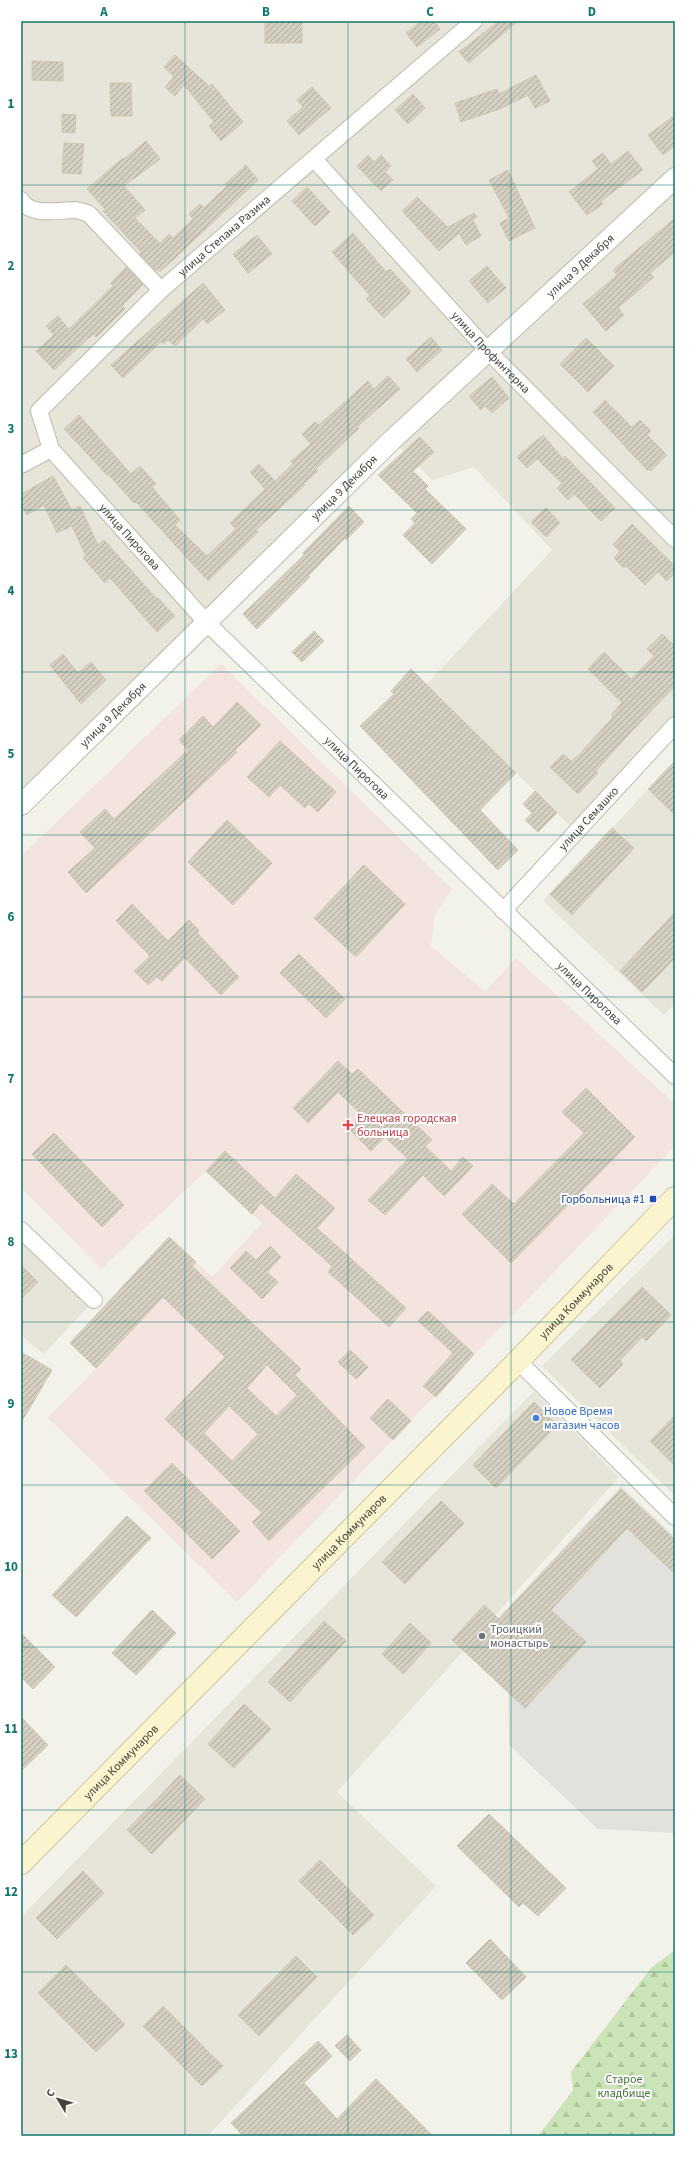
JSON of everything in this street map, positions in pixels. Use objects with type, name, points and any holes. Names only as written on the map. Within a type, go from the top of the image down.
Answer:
[{"type":"main road","name":"улица Коммунаров","points":[[21,1863],[518,1360],[675,1198]]},
{"type":"street","name":"улица Степана Разина","points":[[51,449],[39,411],[161,290],[474,21]]},
{"type":"street","name":"улица Профинтерна","points":[[314,159],[488,351],[675,539]]},
{"type":"street","name":"улица 9 Декабря","points":[[21,805],[392,440],[675,178]]},
{"type":"street","points":[[21,200],[24,204],[40,212],[76,210],[89,214],[161,290]]},
{"type":"street","points":[[21,465],[51,449]]},
{"type":"street","name":"улица Пирогова","points":[[51,449],[206,622],[502,911],[675,1076]]},
{"type":"street","name":"улица Семашко","points":[[502,911],[675,725]]},
{"type":"street","points":[[21,1230],[94,1300]]},
{"type":"street","points":[[518,1360],[675,1517]]},
{"type":"shaded area","points":[[21,21],[675,21],[675,725],[577,833],[427,684],[552,550],[474,467],[432,480],[392,440],[21,805]]},
{"type":"shaded area","name":"Елецкая городская больница","points":[[221,664],[452,889],[435,915],[431,946],[485,992],[516,958],[675,1104],[675,1146],[237,1602],[48,1418],[96,1368],[70,1343],[169,1237],[212,1277],[262,1223],[206,1171],[101,1269],[21,1187],[21,856]]},
{"type":"shaded area","points":[[675,761],[675,1003],[664,1015],[543,901]]},
{"type":"shaded area","points":[[21,1230],[94,1300],[44,1354],[21,1335]]},
{"type":"shaded area","points":[[675,1235],[675,1496],[542,1366]]},
{"type":"shaded area","points":[[534,1391],[619,1477],[337,1792],[436,1886],[208,2136],[21,2136],[21,1917]]},
{"type":"shaded area","points":[[621,1486],[675,1537],[675,1833],[598,1829],[509,1745],[508,1692],[480,1666],[512,1631],[498,1618]]},
{"type":"green space","name":"Старое кладбище","points":[[675,1950],[675,2136],[538,2136],[573,2090],[571,2072],[651,1968]]},
{"type":"building","points":[[265,21],[302,21],[302,43],[265,43]]},
{"type":"building","points":[[421,21],[434,21],[440,29],[417,47],[406,33]]},
{"type":"building","points":[[499,21],[518,21],[469,63],[459,52]]},
{"type":"building","points":[[175,55],[209,86],[212,84],[243,122],[221,141],[209,126],[214,122],[184,85],[175,96],[165,87],[174,77],[164,67]]},
{"type":"building","points":[[32,61],[63,62],[63,81],[32,80]]},
{"type":"building","points":[[536,75],[550,101],[535,108],[528,95],[500,109],[461,122],[455,103],[497,89],[499,94]]},
{"type":"building","points":[[110,83],[131,83],[132,116],[111,116]]},
{"type":"building","points":[[312,87],[331,108],[299,135],[287,121],[303,107],[297,100]]},
{"type":"building","points":[[413,94],[425,108],[408,124],[395,110]]},
{"type":"building","points":[[62,114],[76,115],[75,133],[62,132]]},
{"type":"building","points":[[675,115],[675,146],[663,155],[648,135]]},
{"type":"building","points":[[146,141],[160,159],[124,186],[145,210],[135,218],[160,243],[169,234],[173,238],[193,219],[189,214],[200,204],[204,208],[227,186],[225,184],[246,165],[258,180],[160,272],[157,269],[156,271],[140,254],[141,252],[103,211],[105,209],[87,189],[123,158],[124,159]]},
{"type":"building","points":[[64,143],[84,144],[81,174],[62,173]]},
{"type":"building","points":[[628,151],[643,170],[601,201],[603,204],[587,215],[569,192],[598,169],[592,161],[603,153],[611,164]]},
{"type":"building","points":[[368,155],[374,162],[381,155],[391,166],[385,172],[393,180],[381,191],[357,166]]},
{"type":"building","points":[[508,170],[535,228],[509,241],[500,223],[509,218],[489,180]]},
{"type":"building","points":[[307,187],[330,212],[315,226],[292,201]]},
{"type":"building","points":[[417,197],[448,227],[474,213],[477,217],[473,220],[481,236],[466,245],[459,233],[439,251],[402,211]]},
{"type":"building","points":[[675,218],[675,252],[650,273],[654,277],[618,308],[624,315],[606,331],[583,304],[617,275],[613,270]]},
{"type":"building","points":[[353,233],[386,272],[390,269],[411,292],[384,318],[366,299],[370,296],[332,252]]},
{"type":"building","points":[[257,235],[272,254],[248,273],[233,254]]},
{"type":"building","points":[[487,266],[506,288],[488,303],[469,281]]},
{"type":"building","points":[[126,267],[143,284],[122,306],[125,309],[96,337],[93,334],[54,370],[36,351],[54,335],[46,326],[58,316],[69,329],[113,286],[111,283]]},
{"type":"building","points":[[203,283],[225,310],[207,324],[203,319],[175,346],[168,340],[163,344],[161,342],[123,378],[111,365]]},
{"type":"building","points":[[431,337],[442,350],[417,372],[406,359]]},
{"type":"building","points":[[586,338],[614,366],[588,392],[560,364]]},
{"type":"building","points":[[388,376],[400,389],[357,427],[359,428],[316,469],[318,471],[303,484],[305,485],[256,530],[258,532],[208,581],[136,502],[134,503],[64,429],[79,415],[131,474],[140,466],[156,484],[152,487],[180,520],[175,525],[207,556],[236,529],[230,523],[265,489],[250,472],[259,464],[275,481],[293,464],[291,461],[311,444],[302,434],[315,422],[319,425],[368,381],[374,389]]},
{"type":"building","points":[[492,377],[509,398],[492,413],[485,406],[481,410],[469,396]]},
{"type":"building","points":[[605,400],[632,427],[640,420],[651,431],[647,435],[667,455],[651,471],[650,469],[648,471],[593,412]]},
{"type":"building","points":[[543,435],[563,459],[565,456],[615,508],[601,521],[574,494],[568,500],[557,488],[562,483],[537,459],[527,468],[517,457]]},
{"type":"building","points":[[420,437],[434,452],[413,471],[428,486],[425,489],[466,529],[432,564],[403,535],[415,523],[411,519],[417,513],[378,475]]},
{"type":"building","points":[[53,476],[72,510],[80,506],[98,545],[104,540],[157,599],[158,598],[175,616],[157,632],[110,578],[105,583],[83,558],[86,556],[72,526],[57,533],[44,505],[27,515],[21,505],[21,494]]},
{"type":"building","points":[[349,506],[364,522],[346,540],[345,538],[308,576],[310,577],[257,629],[243,614],[304,555],[303,553]]},
{"type":"building","points":[[546,508],[560,523],[546,537],[531,522]]},
{"type":"building","points":[[632,524],[675,566],[675,573],[667,581],[658,572],[645,585],[626,566],[624,568],[614,558],[620,551],[613,545]]},
{"type":"building","points":[[314,631],[324,641],[302,662],[292,652]]},
{"type":"building","points":[[662,634],[675,646],[675,686],[630,733],[596,771],[598,773],[578,794],[550,767],[563,754],[571,761],[579,755],[613,717],[611,715],[622,703],[588,669],[604,652],[631,679],[654,656],[647,649]]},
{"type":"building","points":[[63,654],[78,673],[91,662],[106,680],[81,704],[50,665]]},
{"type":"building","points":[[411,669],[516,773],[480,810],[518,850],[498,870],[360,726],[394,694],[391,691]]},
{"type":"building","points":[[237,702],[261,725],[235,750],[237,752],[86,893],[68,872],[95,848],[80,832],[105,809],[114,819],[188,750],[179,740],[203,716],[213,727]]},
{"type":"building","points":[[280,741],[336,792],[318,812],[309,804],[305,808],[280,785],[269,797],[247,777]]},
{"type":"building","points":[[675,761],[675,815],[648,789]]},
{"type":"building","points":[[535,791],[557,813],[538,832],[525,820],[532,813],[523,804]]},
{"type":"building","points":[[227,820],[272,863],[233,905],[188,862]]},
{"type":"building","points":[[612,828],[634,848],[572,915],[550,894]]},
{"type":"building","points":[[364,865],[405,904],[356,957],[314,918]]},
{"type":"building","points":[[132,904],[168,941],[189,920],[199,930],[197,933],[239,977],[221,995],[185,958],[162,981],[157,977],[148,985],[134,971],[150,956],[116,921]]},
{"type":"building","points":[[675,912],[675,958],[642,992],[620,971]]},
{"type":"building","points":[[299,954],[345,999],[326,1018],[280,973]]},
{"type":"building","points":[[338,1061],[352,1074],[358,1069],[432,1140],[425,1146],[451,1171],[463,1157],[473,1166],[444,1196],[423,1175],[385,1215],[368,1200],[408,1159],[385,1137],[371,1151],[349,1129],[362,1115],[338,1092],[308,1123],[293,1108]]},
{"type":"building","points":[[586,1088],[635,1137],[511,1263],[462,1214],[492,1184],[514,1204],[584,1133],[562,1112]]},
{"type":"building","points":[[54,1133],[124,1205],[102,1227],[32,1154]]},
{"type":"building","points":[[225,1151],[275,1198],[296,1174],[335,1208],[317,1228],[406,1308],[389,1327],[328,1272],[332,1266],[261,1203],[252,1214],[206,1171]]},
{"type":"building","points":[[169,1237],[196,1262],[192,1266],[301,1369],[295,1375],[365,1447],[269,1541],[252,1522],[262,1513],[165,1419],[225,1357],[163,1297],[96,1368],[70,1343]],"holes":[[[267,1365],[297,1395],[276,1416],[247,1388]],[[229,1406],[258,1434],[232,1461],[204,1433]]]},
{"type":"building","points":[[270,1246],[281,1257],[267,1272],[278,1282],[262,1299],[230,1268],[246,1251],[256,1260]]},
{"type":"building","points":[[21,1265],[38,1282],[21,1299]]},
{"type":"building","points":[[642,1287],[671,1315],[646,1341],[642,1337],[620,1360],[623,1364],[600,1388],[571,1360]]},
{"type":"building","points":[[428,1311],[474,1354],[436,1397],[423,1386],[453,1353],[418,1321]]},
{"type":"building","points":[[350,1350],[368,1367],[356,1379],[338,1362]]},
{"type":"building","points":[[21,1352],[52,1370],[21,1423]]},
{"type":"building","points":[[388,1399],[411,1421],[393,1440],[370,1418]]},
{"type":"building","points":[[534,1402],[557,1425],[496,1488],[473,1465]]},
{"type":"building","points":[[675,1415],[675,1466],[650,1441]]},
{"type":"building","points":[[172,1463],[240,1531],[212,1559],[144,1491]]},
{"type":"building","points":[[621,1489],[675,1540],[675,1574],[627,1528],[551,1610],[586,1642],[525,1708],[452,1640],[484,1605],[499,1619]]},
{"type":"building","points":[[441,1501],[464,1523],[405,1584],[382,1562]]},
{"type":"building","points":[[127,1516],[151,1538],[76,1617],[52,1595]]},
{"type":"building","points":[[152,1610],[176,1633],[136,1675],[112,1653]]},
{"type":"building","points":[[324,1621],[346,1641],[290,1702],[268,1682]]},
{"type":"building","points":[[410,1623],[431,1643],[403,1674],[382,1654]]},
{"type":"building","points":[[21,1633],[55,1667],[33,1689],[21,1677]]},
{"type":"building","points":[[244,1704],[271,1729],[234,1768],[208,1744]]},
{"type":"building","points":[[21,1717],[48,1745],[21,1771]]},
{"type":"building","points":[[180,1775],[205,1799],[152,1854],[127,1830]]},
{"type":"building","points":[[489,1814],[566,1888],[538,1916],[523,1903],[519,1907],[457,1846]]},
{"type":"building","points":[[320,1860],[374,1915],[353,1935],[299,1881]]},
{"type":"building","points":[[83,1871],[104,1893],[57,1939],[36,1918]]},
{"type":"building","points":[[490,1939],[526,1977],[502,2000],[466,1963]]},
{"type":"building","points":[[296,1956],[317,1977],[259,2036],[238,2015]]},
{"type":"building","points":[[66,1965],[125,2024],[96,2052],[38,1993]]},
{"type":"building","points":[[163,2006],[223,2066],[202,2086],[143,2026]]},
{"type":"building","points":[[347,2035],[361,2050],[350,2061],[335,2046]]},
{"type":"building","points":[[318,2041],[332,2056],[304,2083],[337,2119],[376,2079],[433,2136],[243,2136],[231,2123]]},
{"type":"place","name":"Елецкая городская больница","points":[[348,1125]]},
{"type":"place","name":"Горбольница #1","points":[[653,1199]]},
{"type":"place","name":"Новое Время магазин часов","points":[[536,1418]]},
{"type":"place","name":"Троицкий монастырь","points":[[482,1636]]}]
